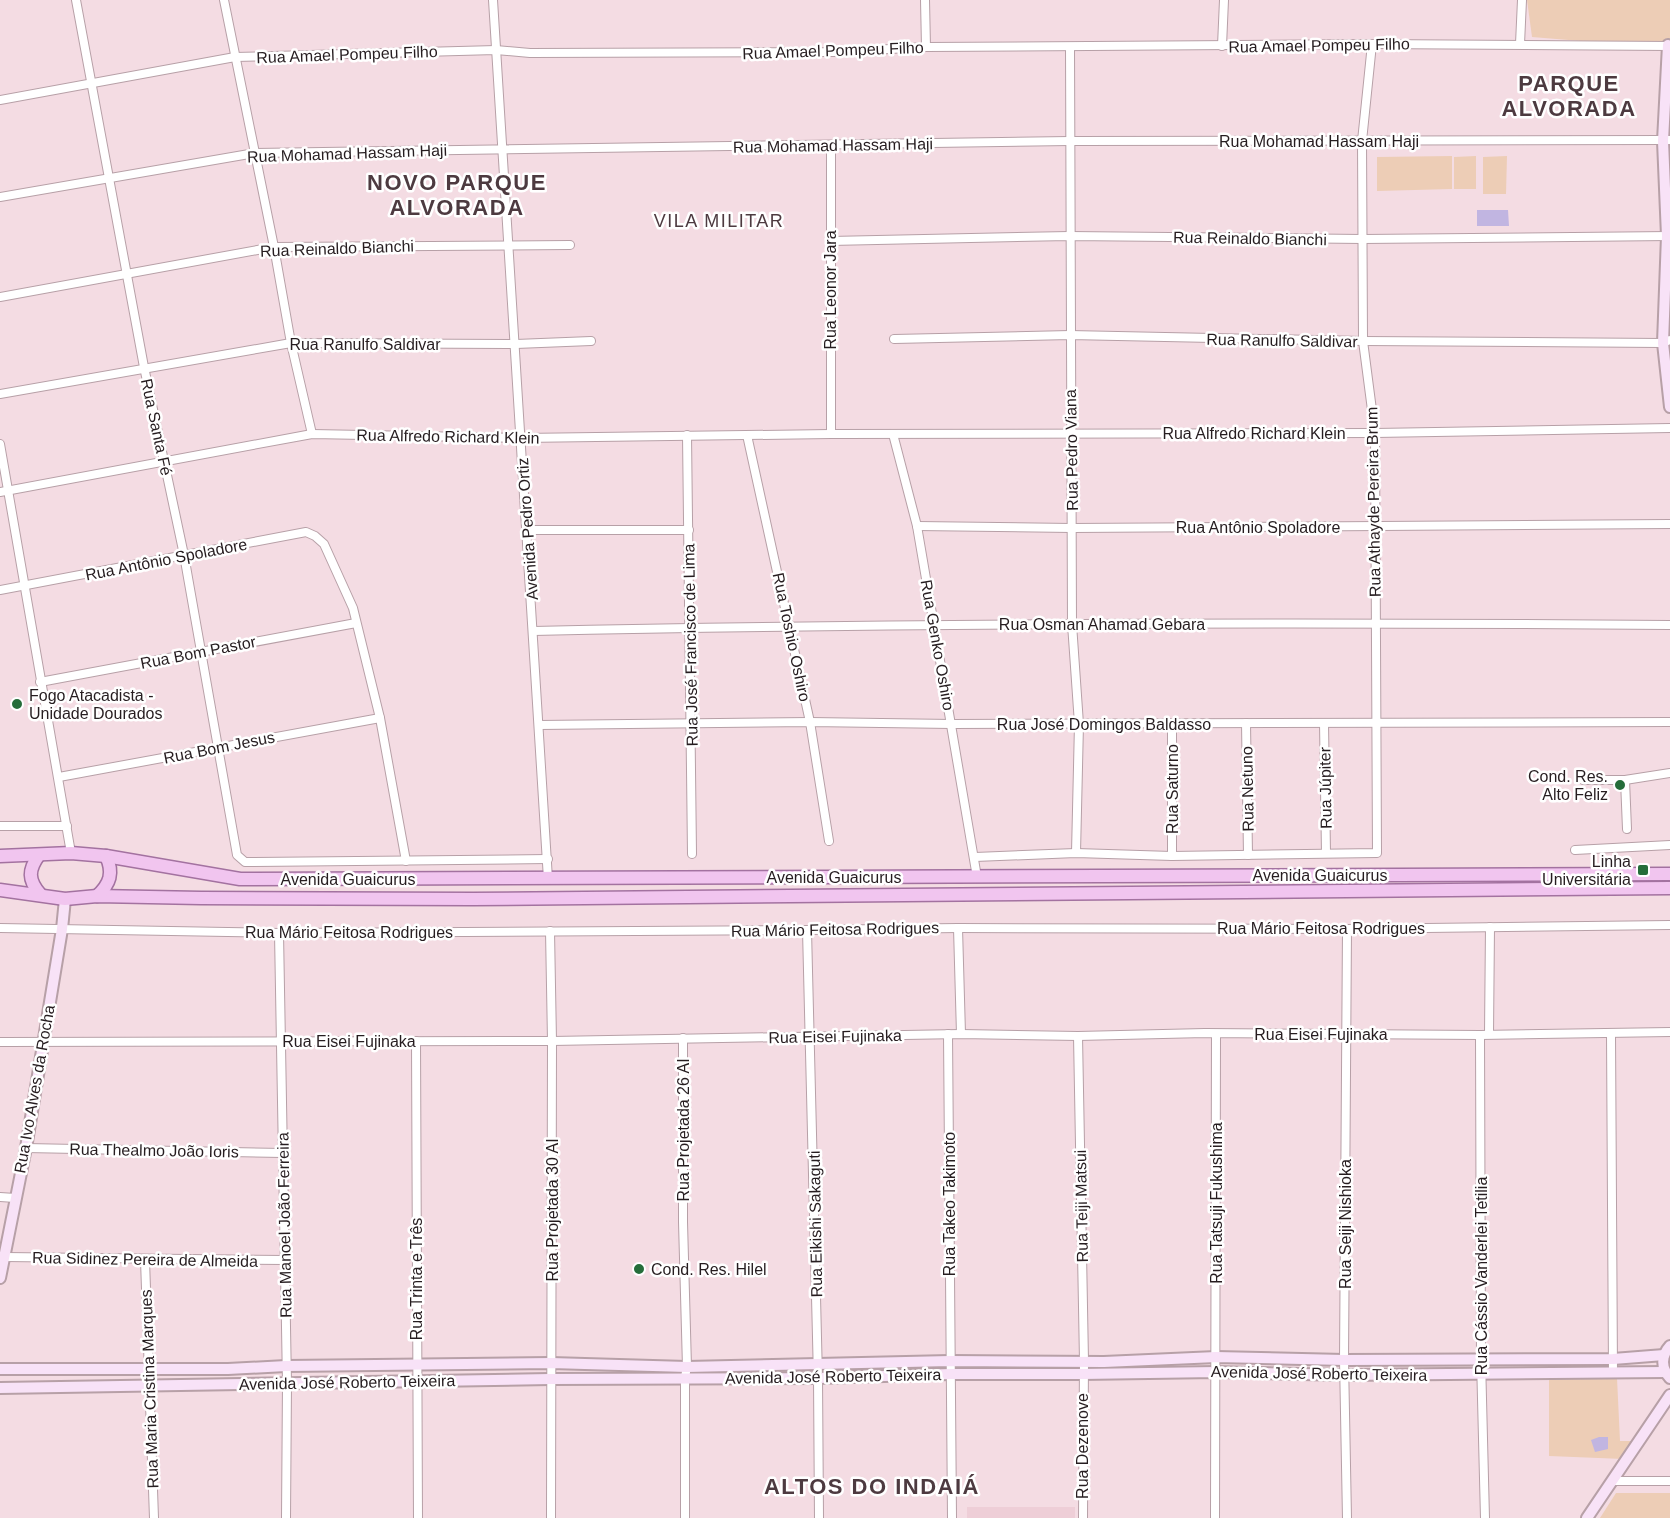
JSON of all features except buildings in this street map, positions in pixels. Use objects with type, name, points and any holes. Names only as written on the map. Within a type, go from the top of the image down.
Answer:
[{"type":"main road","name":"Avenida Guaicurus","points":[[0,856],[71,853],[106,856],[240,879],[1670,873]]},
{"type":"main road","points":[[39,855],[29,873],[33,886],[40,894]]},
{"type":"main road","points":[[97,896],[107,887],[111,874],[106,856]]},
{"type":"main road","name":"Avenida Guaicurus","points":[[0,890],[65,899],[97,896],[485,899],[1670,888]]},
{"type":"street","name":"Rua Santa Fé","points":[[76,0],[144,367],[184,555],[237,855],[244,862],[406,861]]},
{"type":"street","points":[[224,0],[291,343],[312,434]]},
{"type":"street","name":"Avenida Pedro Ortiz","points":[[493,0],[548,879]]},
{"type":"street","points":[[925,0],[926,47]]},
{"type":"street","points":[[1222,46],[1224,0]]},
{"type":"street","points":[[1520,44],[1522,0]]},
{"type":"street","name":"Rua Amael Pompeu Filho","points":[[0,100],[235,57],[496,50],[530,53],[826,52],[926,47],[1371,44],[1669,45]]},
{"type":"street","name":"Rua Athayde Pereira Brum","points":[[1326,853],[1377,853],[1375,433],[1363,341],[1362,141],[1371,44]]},
{"type":"street","points":[[1669,45],[1667,342],[1670,407]]},
{"type":"street","name":"Rua Pedro Viana","points":[[1070,47],[1072,624],[1079,723],[1076,853]]},
{"type":"street","name":"Rua Mohamad Hassam Haji","points":[[0,197],[255,153],[1070,141],[1667,141]]},
{"type":"street","name":"Rua Leonor Jara","points":[[831,146],[831,434]]},
{"type":"street","name":"Rua Reinaldo Bianchi","points":[[830,242],[1069,236],[1363,239],[1669,236]]},
{"type":"street","name":"Rua Reinaldo Bianchi","points":[[0,297],[274,247],[570,245]]},
{"type":"street","name":"Rua Ranulfo Saldivar","points":[[894,339],[1070,335],[1363,341],[1667,342]]},
{"type":"street","name":"Rua Ranulfo Saldivar","points":[[0,394],[291,343],[516,344],[591,340]]},
{"type":"street","name":"Rua Alfredo Richard Klein","points":[[4,491],[312,434],[522,438],[831,434],[1375,433],[1670,428]]},
{"type":"street","name":"Rua Genko Oshiro","points":[[893,434],[917,526],[977,877]]},
{"type":"street","name":"Rua José Francisco de Lima","points":[[687,435],[693,854]]},
{"type":"street","name":"Rua Toshio Oshiro","points":[[747,435],[810,722],[829,841]]},
{"type":"street","points":[[0,444],[4,491],[26,585],[40,682],[71,853]]},
{"type":"street","name":"Rua Antônio Spoladore","points":[[917,526],[1072,528],[1670,524]]},
{"type":"street","points":[[527,530],[689,530]]},
{"type":"street","name":"Rua Antônio Spoladore","points":[[0,590],[306,532],[324,544],[353,608],[356,623]]},
{"type":"street","points":[[356,623],[380,718],[406,861],[548,860]]},
{"type":"street","name":"Rua Bom Pastor","points":[[40,682],[356,623]]},
{"type":"street","name":"Rua Osman Ahamad Gebara","points":[[533,631],[935,624],[1670,625]]},
{"type":"street","name":"Rua Bom Jesus","points":[[59,777],[380,718]]},
{"type":"street","name":"Rua José Domingos Baldasso","points":[[539,724],[1670,722]]},
{"type":"street","name":"Rua Saturno","points":[[1172,723],[1172,856]]},
{"type":"street","name":"Rua Netuno","points":[[1246,723],[1248,855]]},
{"type":"street","name":"Rua Júpiter","points":[[1324,723],[1326,853]]},
{"type":"street","points":[[1583,780],[1625,780],[1670,773]]},
{"type":"street","points":[[1625,780],[1627,829]]},
{"type":"street","points":[[0,826],[67,826]]},
{"type":"street","points":[[1575,850],[1670,845]]},
{"type":"street","points":[[975,857],[1076,853],[1172,856],[1326,853]]},
{"type":"street","name":"Rua Ivo Alves da Rocha","points":[[0,1278],[26,1148],[65,899]]},
{"type":"street","name":"Rua Mário Feitosa Rodrigues","points":[[0,928],[279,933],[958,928],[1347,929],[1670,925]]},
{"type":"street","points":[[1489,1034],[1490,927]]},
{"type":"street","points":[[958,928],[961,1034]]},
{"type":"street","name":"Rua Seiji Nishioka","points":[[1347,929],[1344,1360],[1347,1518]]},
{"type":"street","name":"Rua Eikishi Sakaguti","points":[[807,930],[818,1378],[819,1518]]},
{"type":"street","name":"Rua Projetada 30 AI","points":[[550,931],[552,1041],[550,1518]]},
{"type":"street","name":"Rua Manoel João Ferreira","points":[[279,933],[288,1383],[286,1518]]},
{"type":"street","name":"Rua Eisei Fujinaka","points":[[0,1042],[552,1041],[948,1034],[1480,1035],[1670,1032]]},
{"type":"street","name":"Rua Takeo Takimoto","points":[[948,1034],[952,1518]]},
{"type":"street","name":"Rua Tatsuji Fukushima","points":[[1215,1518],[1216,1034]]},
{"type":"street","points":[[1611,1034],[1613,1373]]},
{"type":"street","name":"Rua Cássio Vanderlei Tetilia","points":[[1480,1035],[1481,1359],[1485,1518]]},
{"type":"street","name":"Rua Teiji Matsui","points":[[1078,1036],[1084,1361],[1082,1374]]},
{"type":"street","name":"Rua Projetada 26 AI","points":[[683,1038],[685,1518]]},
{"type":"street","name":"Rua Trinta e Três","points":[[416,1041],[418,1518]]},
{"type":"street","name":"Rua Thealmo João Ioris","points":[[26,1148],[283,1153]]},
{"type":"street","points":[[0,1197],[15,1198]]},
{"type":"street","name":"Rua Sidinez Pereira de Almeida","points":[[4,1257],[286,1260]]},
{"type":"street","name":"Rua Maria Cristina Marques","points":[[145,1260],[154,1518]]},
{"type":"street","name":"Avenida José Roberto Teixeira","points":[[0,1388],[550,1379],[817,1363],[1084,1361],[1216,1357],[1344,1360],[1613,1359],[1667,1351],[1663,1366],[1668,1375]]},
{"type":"street","name":"Avenida José Roberto Teixeira","points":[[0,1369],[148,1370],[228,1369],[286,1365],[551,1363],[818,1378],[1216,1371],[1345,1375],[1613,1373],[1668,1375]]},
{"type":"street","name":"Rua Dezenove","points":[[1082,1374],[1083,1518]]},
{"type":"street","points":[[1587,1518],[1670,1395]]},
{"type":"street","points":[[1612,1482],[1670,1480]]},
{"type":"shaded area","points":[[1527,0],[1670,0],[1670,45],[1532,37]]},
{"type":"shaded area","points":[[1452,156],[1452,189],[1377,191],[1377,157]]},
{"type":"shaded area","points":[[1476,156],[1476,189],[1454,189],[1454,157]]},
{"type":"shaded area","points":[[1507,156],[1506,194],[1483,194],[1483,157]]},
{"type":"shaded area","points":[[1477,210],[1508,210],[1509,226],[1477,226]]},
{"type":"shaded area","points":[[1549,1378],[1617,1378],[1620,1441],[1637,1441],[1623,1459],[1549,1456]]},
{"type":"shaded area","points":[[1608,1437],[1608,1449],[1595,1452],[1591,1440]]},
{"type":"shaded area","points":[[1616,1493],[1670,1493],[1670,1518],[1600,1518]]},
{"type":"shaded area","points":[[967,1507],[1075,1507],[1075,1518],[967,1518]]},
{"type":"place","name":"Fogo Atacadista - Unidade Dourados","points":[[17,704]]},
{"type":"place","name":"Cond. Res. Alto Feliz","points":[[1620,785]]},
{"type":"place","name":"Linha Universitária","points":[[1643,870]]},
{"type":"place","name":"Cond. Res. Hilel","points":[[639,1269]]},
{"type":"district","name":"PARQUE ALVORADA","points":[[1569,96]]},
{"type":"district","name":"NOVO PARQUE ALVORADA","points":[[457,194]]},
{"type":"district","name":"VILA MILITAR","points":[[719,221]]},
{"type":"district","name":"ALTOS DO INDAIÁ","points":[[872,1486]]}]
